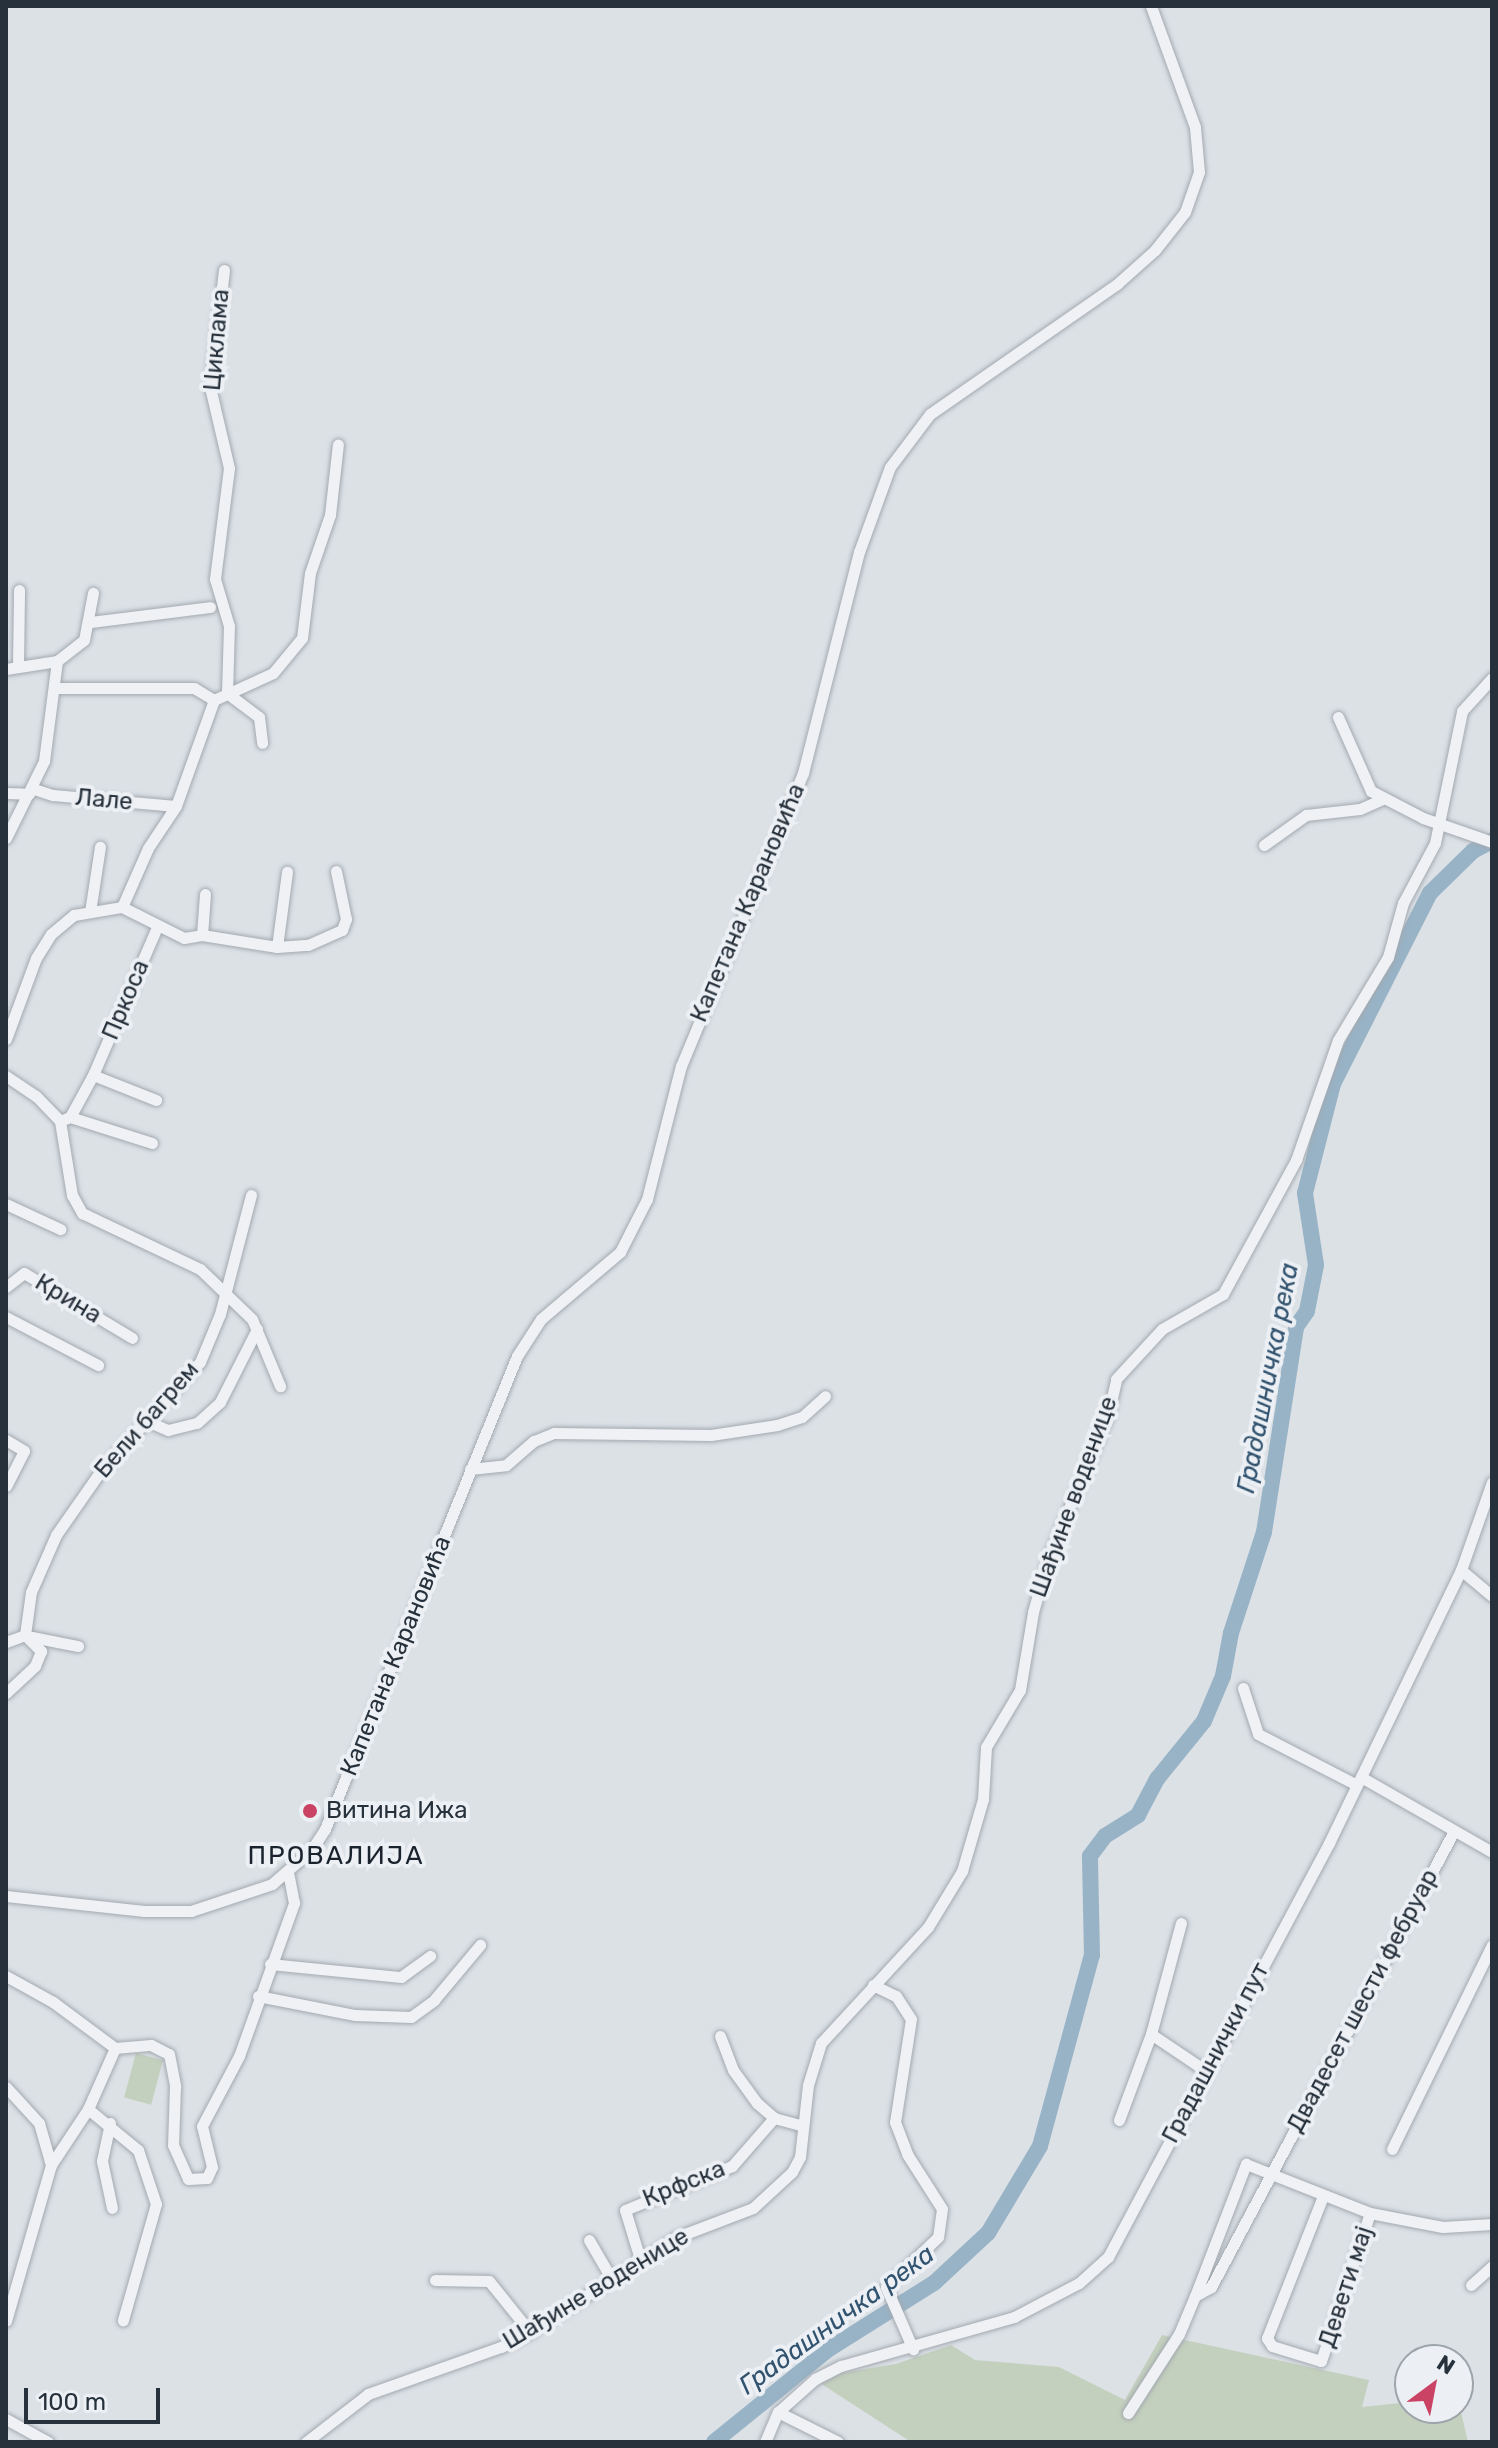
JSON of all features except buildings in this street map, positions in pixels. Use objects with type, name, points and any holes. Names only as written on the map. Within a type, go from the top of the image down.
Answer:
[{"type":"street","name":"Капетана Карановића","points":[[6,1896],[169,1913],[223,1902],[288,1873],[312,1849],[339,1799],[470,1469],[528,1335],[620,1252],[647,1199],[681,1066],[803,773],[859,552],[890,467],[930,414],[1117,284],[1155,250],[1185,212],[1199,172],[1195,127],[1151,6]]},
{"type":"street","name":"Циклама","points":[[224,270],[210,387],[229,468],[215,547],[215,579],[229,626],[227,693]]},
{"type":"street","points":[[122,907],[148,848],[176,806],[214,700],[273,673],[302,638],[310,573],[332,504],[338,444]]},
{"type":"street","points":[[19,590],[12,667],[57,661],[75,651],[90,622],[93,593]]},
{"type":"street","points":[[90,622],[210,607]]},
{"type":"street","points":[[6,838],[44,761],[57,661]]},
{"type":"street","name":"Шађине воденице","points":[[306,2442],[368,2394],[501,2347],[530,2332],[640,2259],[764,2200],[796,2164],[808,2085],[821,2043],[928,1927],[962,1871],[983,1799],[986,1747],[1020,1690],[1033,1612],[1049,1556],[1108,1415],[1116,1379],[1162,1329],[1223,1294],[1296,1160],[1338,1040],[1388,957],[1403,903],[1435,843],[1462,711],[1492,678]]},
{"type":"street","points":[[55,688],[194,688],[214,700]]},
{"type":"street","points":[[227,693],[259,717],[262,743]]},
{"type":"street","points":[[1338,717],[1364,779],[1382,799],[1480,834],[1492,842]]},
{"type":"street","name":"Лале","points":[[6,793],[31,791],[176,806]]},
{"type":"street","points":[[1264,845],[1306,815],[1360,809],[1382,799]]},
{"type":"street","points":[[90,912],[100,847]]},
{"type":"street","points":[[6,1039],[51,934],[74,915],[122,907],[188,939],[202,935],[277,947],[308,945],[342,930],[346,919],[336,871]]},
{"type":"street","points":[[277,947],[287,872]]},
{"type":"street","points":[[202,935],[205,894]]},
{"type":"street","name":"Пркоса","points":[[65,1119],[93,1075],[158,925]]},
{"type":"street","points":[[93,1075],[156,1100]]},
{"type":"street","points":[[6,1076],[65,1119],[152,1143]]},
{"type":"street","points":[[65,1119],[72,1195],[82,1213],[185,1258],[226,1294],[257,1329],[280,1386]]},
{"type":"street","name":"Бели багрем","points":[[28,1636],[31,1592],[56,1535],[102,1469],[149,1422],[200,1362],[226,1294],[251,1195]]},
{"type":"street","points":[[6,1204],[60,1229]]},
{"type":"street","name":"Крина","points":[[6,1287],[24,1273],[132,1338]]},
{"type":"street","name":"Крина","points":[[6,1317],[98,1365]]},
{"type":"street","points":[[149,1422],[168,1430],[197,1423],[220,1402],[257,1329]]},
{"type":"street","points":[[470,1469],[506,1465],[534,1441],[554,1433],[711,1435],[777,1425],[802,1417],[825,1396]]},
{"type":"street","points":[[6,1440],[24,1451],[6,1486]]},
{"type":"street","name":"Градашнички пут","points":[[765,2442],[778,2412],[796,2393],[833,2369],[913,2349],[1014,2317],[1095,2271],[1117,2242],[1359,1781],[1461,1570],[1492,1482]]},
{"type":"street","points":[[1461,1570],[1492,1596]]},
{"type":"street","points":[[6,1693],[39,1657],[28,1636]]},
{"type":"street","points":[[7,1639],[28,1636],[78,1646]]},
{"type":"street","points":[[1243,1688],[1258,1734],[1359,1781],[1492,1852]]},
{"type":"street","name":"Двадесет шести фебруар","points":[[1128,2413],[1179,2334],[1195,2296],[1211,2287],[1454,1831]]},
{"type":"street","points":[[6,1976],[53,2002],[115,2048],[151,2045],[169,2054],[175,2086],[173,2145],[188,2179],[203,2180],[212,2167],[202,2126],[239,2056],[258,1996],[294,1903],[288,1873]]},
{"type":"street","points":[[1119,2120],[1151,2034],[1181,1923]]},
{"type":"street","points":[[258,1996],[355,2015],[411,2017],[434,2000],[480,1945]]},
{"type":"street","points":[[1392,2149],[1492,1945]]},
{"type":"street","points":[[270,1964],[401,1977],[430,1956]]},
{"type":"street","points":[[873,1985],[896,1996],[911,2019],[895,2122],[907,2154],[942,2209],[943,2224],[929,2250],[892,2277],[886,2287],[913,2349]]},
{"type":"street","points":[[1151,2034],[1206,2071]]},
{"type":"street","points":[[720,2036],[743,2087],[774,2118],[803,2126]]},
{"type":"street","points":[[6,2321],[51,2165],[88,2109],[115,2048]]},
{"type":"street","points":[[6,2087],[39,2123],[51,2165]]},
{"type":"street","points":[[88,2109],[110,2123],[138,2150],[156,2204],[123,2320]]},
{"type":"street","name":"Крфска","points":[[640,2259],[625,2210],[732,2166],[774,2118]]},
{"type":"street","points":[[110,2123],[102,2161],[112,2208]]},
{"type":"street","points":[[1195,2296],[1246,2164],[1272,2171],[1323,2196],[1370,2213],[1443,2227],[1492,2224]]},
{"type":"street","name":"Девети мај","points":[[1323,2196],[1267,2338],[1272,2346],[1321,2361],[1370,2213]]},
{"type":"street","points":[[589,2240],[611,2278]]},
{"type":"street","points":[[1471,2285],[1492,2266]]},
{"type":"street","points":[[435,2280],[489,2281],[530,2332]]},
{"type":"street","points":[[778,2412],[838,2442]]},
{"type":"street","points":[[6,2419],[48,2442]]},
{"type":"green space","points":[[136,2053],[163,2060],[151,2105],[124,2097]]},
{"type":"green space","points":[[1162,2335],[1369,2380],[1362,2407],[1394,2404],[1394,2424],[1464,2424],[1468,2442],[911,2442],[820,2383],[834,2374],[896,2364],[951,2345],[975,2360],[1059,2367],[1125,2400]]},
{"type":"waterway","name":"Градашничка река","points":[[714,2442],[829,2349],[934,2283],[988,2233],[1040,2146],[1092,1955],[1090,1856],[1105,1836],[1138,1815],[1157,1779],[1204,1721],[1223,1676],[1231,1633],[1264,1532],[1296,1327],[1307,1311],[1316,1265],[1305,1193],[1333,1084],[1430,893],[1473,851],[1492,841]]},
{"type":"place","name":"Витина Ижа","points":[[310,1811]]},
{"type":"district","name":"ПРОВАЛИЈА","points":[[336,1856]]}]
